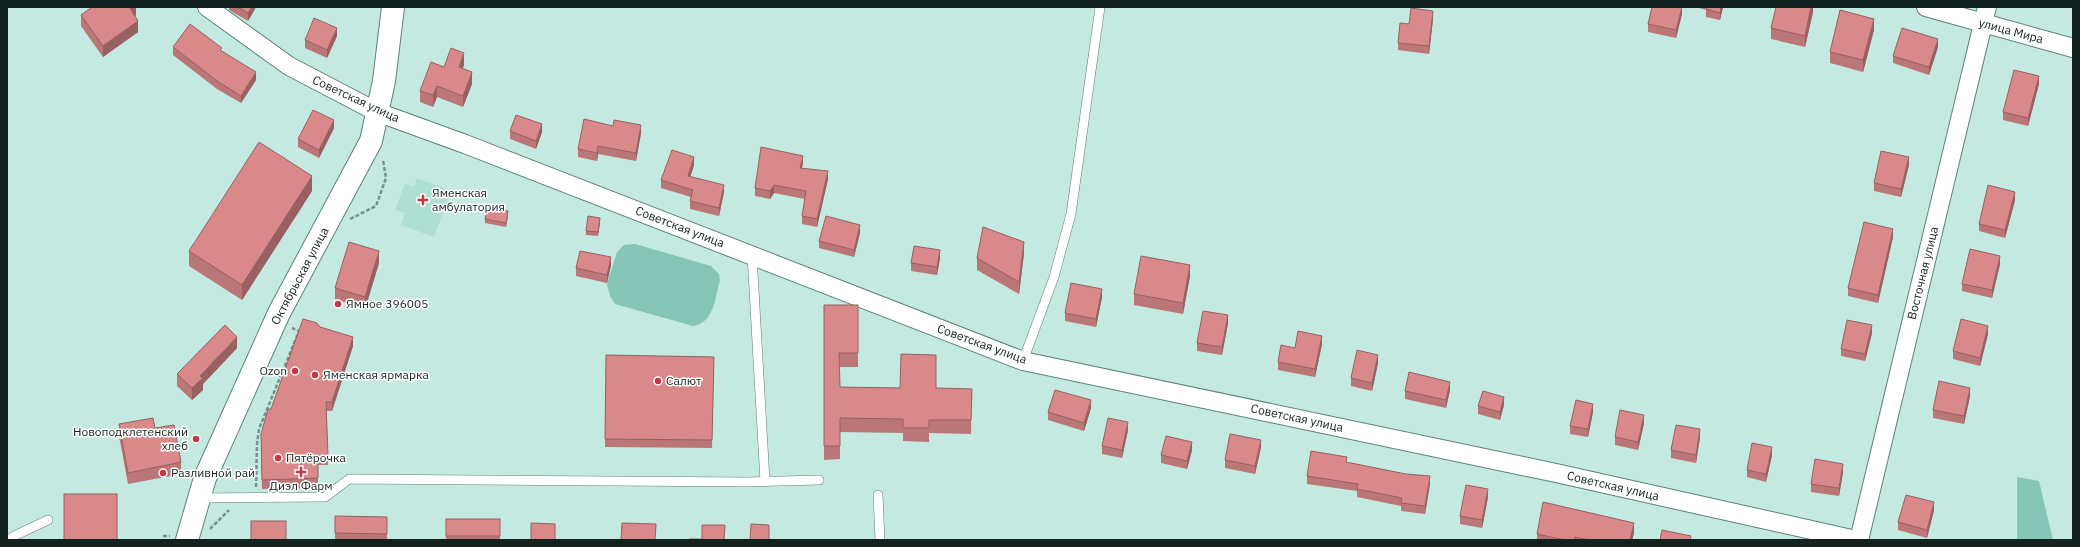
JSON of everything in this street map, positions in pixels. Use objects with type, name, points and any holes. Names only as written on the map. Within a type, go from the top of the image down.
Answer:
[{"type":"street","name":"Советская улица","points":[[207,7],[289,66],[377,112],[472,146],[1023,361],[1556,473],[1857,540]]},
{"type":"street","name":"Октябрьская улица","points":[[196,537],[199,498],[218,446],[279,313],[371,141],[384,81],[393,7]]},
{"type":"street","name":"улица Мира","points":[[1926,7],[1985,15],[2073,48]]},
{"type":"street","name":"Восточная улица","points":[[1857,540],[1985,15]]},
{"type":"lane","points":[[1023,361],[1054,277],[1071,214],[1100,7]]},
{"type":"lane","points":[[752,255],[764,481]]},
{"type":"lane","points":[[199,498],[325,497],[349,479],[820,480]]},
{"type":"lane","points":[[878,495],[880,540]]},
{"type":"lane","points":[[8,540],[48,520]]},
{"type":"path","points":[[256,488],[256,498]]},
{"type":"path","points":[[196,537],[231,509]]},
{"type":"shaded area","name":"Яменская амбулатория","points":[[417,178],[451,191],[434,237],[401,225],[405,213],[395,210],[405,184],[414,187]]},
{"type":"shaded area","points":[[635,244],[711,266],[719,274],[720,280],[715,302],[705,320],[700,324],[693,326],[615,304],[610,296],[607,284],[617,252],[624,245]]},
{"type":"shaded area","points":[[2017,477],[2039,481],[2053,540],[2017,540]]},
{"type":"building","points":[[92,7],[132,7],[130,8],[138,21],[103,46],[81,15]]},
{"type":"building","points":[[238,7],[252,7],[248,13]]},
{"type":"building","points":[[1652,7],[1682,7],[1676,30],[1648,24]]},
{"type":"building","points":[[1706,7],[1721,7],[1720,13],[1706,9]]},
{"type":"building","points":[[1776,7],[1811,7],[1805,36],[1771,28]]},
{"type":"building","points":[[1411,8],[1433,11],[1429,46],[1398,43],[1400,23],[1409,24]]},
{"type":"building","points":[[1840,10],[1874,19],[1863,60],[1830,52]]},
{"type":"building","points":[[314,18],[337,28],[327,50],[305,40]]},
{"type":"building","points":[[190,24],[222,48],[220,50],[256,72],[241,96],[217,81],[173,47]]},
{"type":"building","points":[[1902,28],[1938,39],[1929,67],[1893,56]]},
{"type":"building","points":[[451,48],[464,53],[459,67],[472,72],[463,96],[437,86],[433,95],[420,91],[431,62],[444,67]]},
{"type":"building","points":[[2014,70],[2039,76],[2028,118],[2003,112]]},
{"type":"building","points":[[313,110],[334,120],[319,150],[298,139]]},
{"type":"building","points":[[516,115],[542,124],[536,141],[510,131]]},
{"type":"building","points":[[584,119],[613,126],[614,120],[641,125],[636,153],[598,146],[597,153],[578,149]]},
{"type":"building","points":[[259,142],[312,176],[242,285],[189,251]]},
{"type":"building","points":[[761,147],[803,156],[800,168],[828,171],[817,219],[802,216],[806,191],[774,185],[770,191],[755,188]]},
{"type":"building","points":[[672,150],[694,157],[688,176],[724,185],[719,208],[690,201],[693,190],[661,180]]},
{"type":"building","points":[[1881,151],[1909,157],[1901,189],[1874,183]]},
{"type":"building","points":[[1988,185],[2015,192],[2005,230],[1979,224]]},
{"type":"building","points":[[488,207],[508,211],[506,223],[485,219]]},
{"type":"building","points":[[588,216],[600,218],[598,232],[586,231]]},
{"type":"building","points":[[826,216],[860,225],[854,250],[819,241]]},
{"type":"building","points":[[1864,222],[1893,229],[1878,295],[1848,288]]},
{"type":"building","points":[[983,227],[1024,242],[1019,282],[977,258]]},
{"type":"building","points":[[349,242],[379,251],[365,297],[335,288]]},
{"type":"building","points":[[914,246],[940,250],[937,267],[911,263]]},
{"type":"building","points":[[1970,249],[2000,256],[1992,290],[1962,284]]},
{"type":"building","points":[[580,251],[611,257],[607,275],[576,268]]},
{"type":"building","points":[[1141,256],[1190,265],[1183,303],[1134,294]]},
{"type":"building","points":[[1071,283],[1102,289],[1096,319],[1065,313]]},
{"type":"building","points":[[824,305],[858,305],[858,353],[839,353],[840,387],[900,388],[901,354],[936,355],[936,388],[972,389],[971,420],[929,420],[929,428],[903,428],[903,419],[840,418],[840,446],[824,446]]},
{"type":"building","points":[[1203,311],[1228,315],[1222,347],[1197,343]]},
{"type":"building","points":[[303,319],[317,323],[320,327],[353,337],[332,402],[326,402],[328,456],[318,456],[318,478],[262,480],[261,434],[268,409],[271,409]]},
{"type":"building","points":[[1961,319],[1988,326],[1980,358],[1953,351]]},
{"type":"building","points":[[1847,320],[1872,325],[1865,354],[1841,349]]},
{"type":"building","points":[[225,325],[237,337],[200,376],[203,378],[192,388],[177,374]]},
{"type":"building","points":[[1298,331],[1322,336],[1315,369],[1278,362],[1281,345],[1295,348]]},
{"type":"building","points":[[1357,350],[1378,355],[1372,383],[1351,378]]},
{"type":"building","points":[[606,355],[714,357],[712,440],[605,439]]},
{"type":"building","points":[[1409,372],[1450,382],[1446,400],[1405,391]]},
{"type":"building","points":[[1939,381],[1970,388],[1964,416],[1933,410]]},
{"type":"building","points":[[1055,390],[1091,400],[1084,423],[1048,412]]},
{"type":"building","points":[[1483,391],[1504,397],[1500,412],[1478,406]]},
{"type":"building","points":[[1576,400],[1593,404],[1588,429],[1570,426]]},
{"type":"building","points":[[1620,410],[1644,415],[1638,442],[1615,437]]},
{"type":"building","points":[[153,418],[155,428],[174,425],[181,462],[128,473],[119,424]]},
{"type":"building","points":[[1108,418],[1128,422],[1122,450],[1102,446]]},
{"type":"building","points":[[1676,425],[1700,429],[1696,455],[1671,450]]},
{"type":"building","points":[[1230,434],[1261,440],[1255,466],[1225,460]]},
{"type":"building","points":[[1166,436],[1192,442],[1187,461],[1161,455]]},
{"type":"building","points":[[1752,443],[1772,447],[1766,474],[1747,470]]},
{"type":"building","points":[[1311,451],[1347,457],[1346,462],[1406,474],[1430,476],[1425,506],[1401,503],[1402,498],[1357,489],[1358,484],[1307,476]]},
{"type":"building","points":[[1815,459],[1843,464],[1839,488],[1811,484]]},
{"type":"building","points":[[1466,485],[1488,489],[1482,520],[1460,516]]},
{"type":"building","points":[[64,494],[117,494],[117,540],[64,540]]},
{"type":"building","points":[[1906,495],[1934,502],[1927,530],[1898,522]]},
{"type":"building","points":[[1543,502],[1634,523],[1630,540],[1589,540],[1575,537],[1574,540],[1565,540],[1537,534]]},
{"type":"building","points":[[335,516],[387,517],[387,534],[335,533]]},
{"type":"building","points":[[446,519],[500,519],[500,536],[446,536]]},
{"type":"building","points":[[251,521],[286,521],[286,540],[251,540]]},
{"type":"building","points":[[531,523],[555,524],[555,540],[531,540]]},
{"type":"building","points":[[622,523],[656,524],[655,540],[621,540]]},
{"type":"building","points":[[751,524],[769,525],[769,540],[750,540]]},
{"type":"building","points":[[702,525],[725,525],[724,540],[689,540],[702,539]]},
{"type":"building","points":[[1662,530],[1691,536],[1690,540],[1660,540]]},
{"type":"place","name":"Яменская амбулатория","points":[[423,200]]},
{"type":"place","name":"Ямное 396005","points":[[338,304]]},
{"type":"place","name":"Ozon","points":[[295,371]]},
{"type":"place","name":"Яменская ярмарка","points":[[315,375]]},
{"type":"place","name":"Салют","points":[[658,381]]},
{"type":"place","name":"Новоподклетенский хлеб","points":[[196,439]]},
{"type":"place","name":"Пятёрочка","points":[[278,458]]},
{"type":"place","name":"Диэл Фарм","points":[[301,472]]},
{"type":"place","name":"Разливной рай","points":[[163,473]]}]
